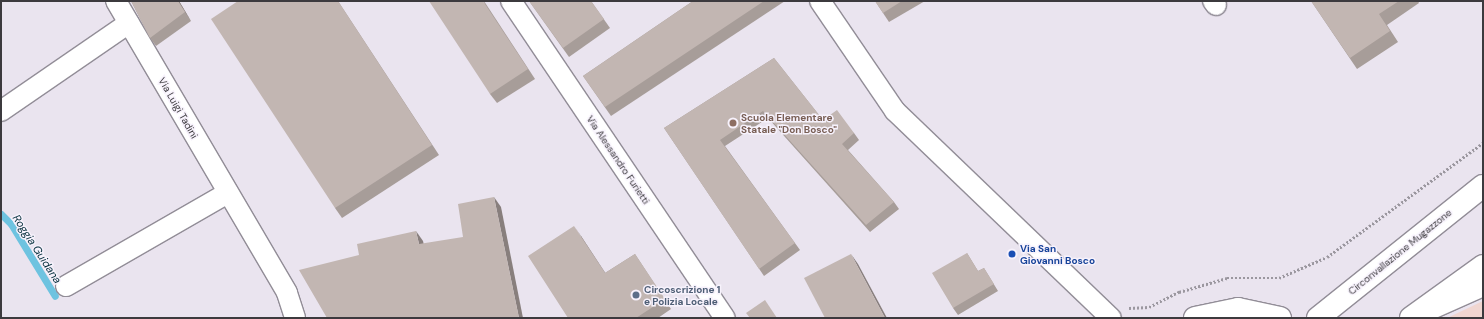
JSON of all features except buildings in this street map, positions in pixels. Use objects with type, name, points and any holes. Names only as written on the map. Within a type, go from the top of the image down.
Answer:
[{"type":"main road","name":"Circonvallazione Mugazzone","points":[[1318,318],[1483,186]]},
{"type":"main road","points":[[1413,317],[1483,266]]},
{"type":"main road","points":[[1195,318],[1238,309],[1280,318]]},
{"type":"street","name":"Via Luigi Tadini","points":[[116,1],[287,293],[294,318]]},
{"type":"street","name":"Via Alessandro Furietti","points":[[511,1],[725,318]]},
{"type":"street","points":[[820,1],[895,111],[1117,313]]},
{"type":"street","points":[[1,111],[129,23]]},
{"type":"street","points":[[66,286],[228,193]]},
{"type":"street","points":[[1413,317],[1483,286]]},
{"type":"path","points":[[1117,313],[1149,307],[1179,292],[1227,278],[1279,278],[1327,257],[1483,143]]},
{"type":"shaded area","points":[[1483,301],[1483,318],[1447,318]]},
{"type":"waterway","name":"Roggia Guidana","points":[[1,214],[11,224],[55,296]]},
{"type":"place","name":"Scuola Elementare Statale \"Don Bosco\"","points":[[733,123]]},
{"type":"place","name":"Via San Giovanni Bosco","points":[[1012,254]]},
{"type":"place","name":"Circoscrizione 1 e Polizia Locale","points":[[636,295]]}]
